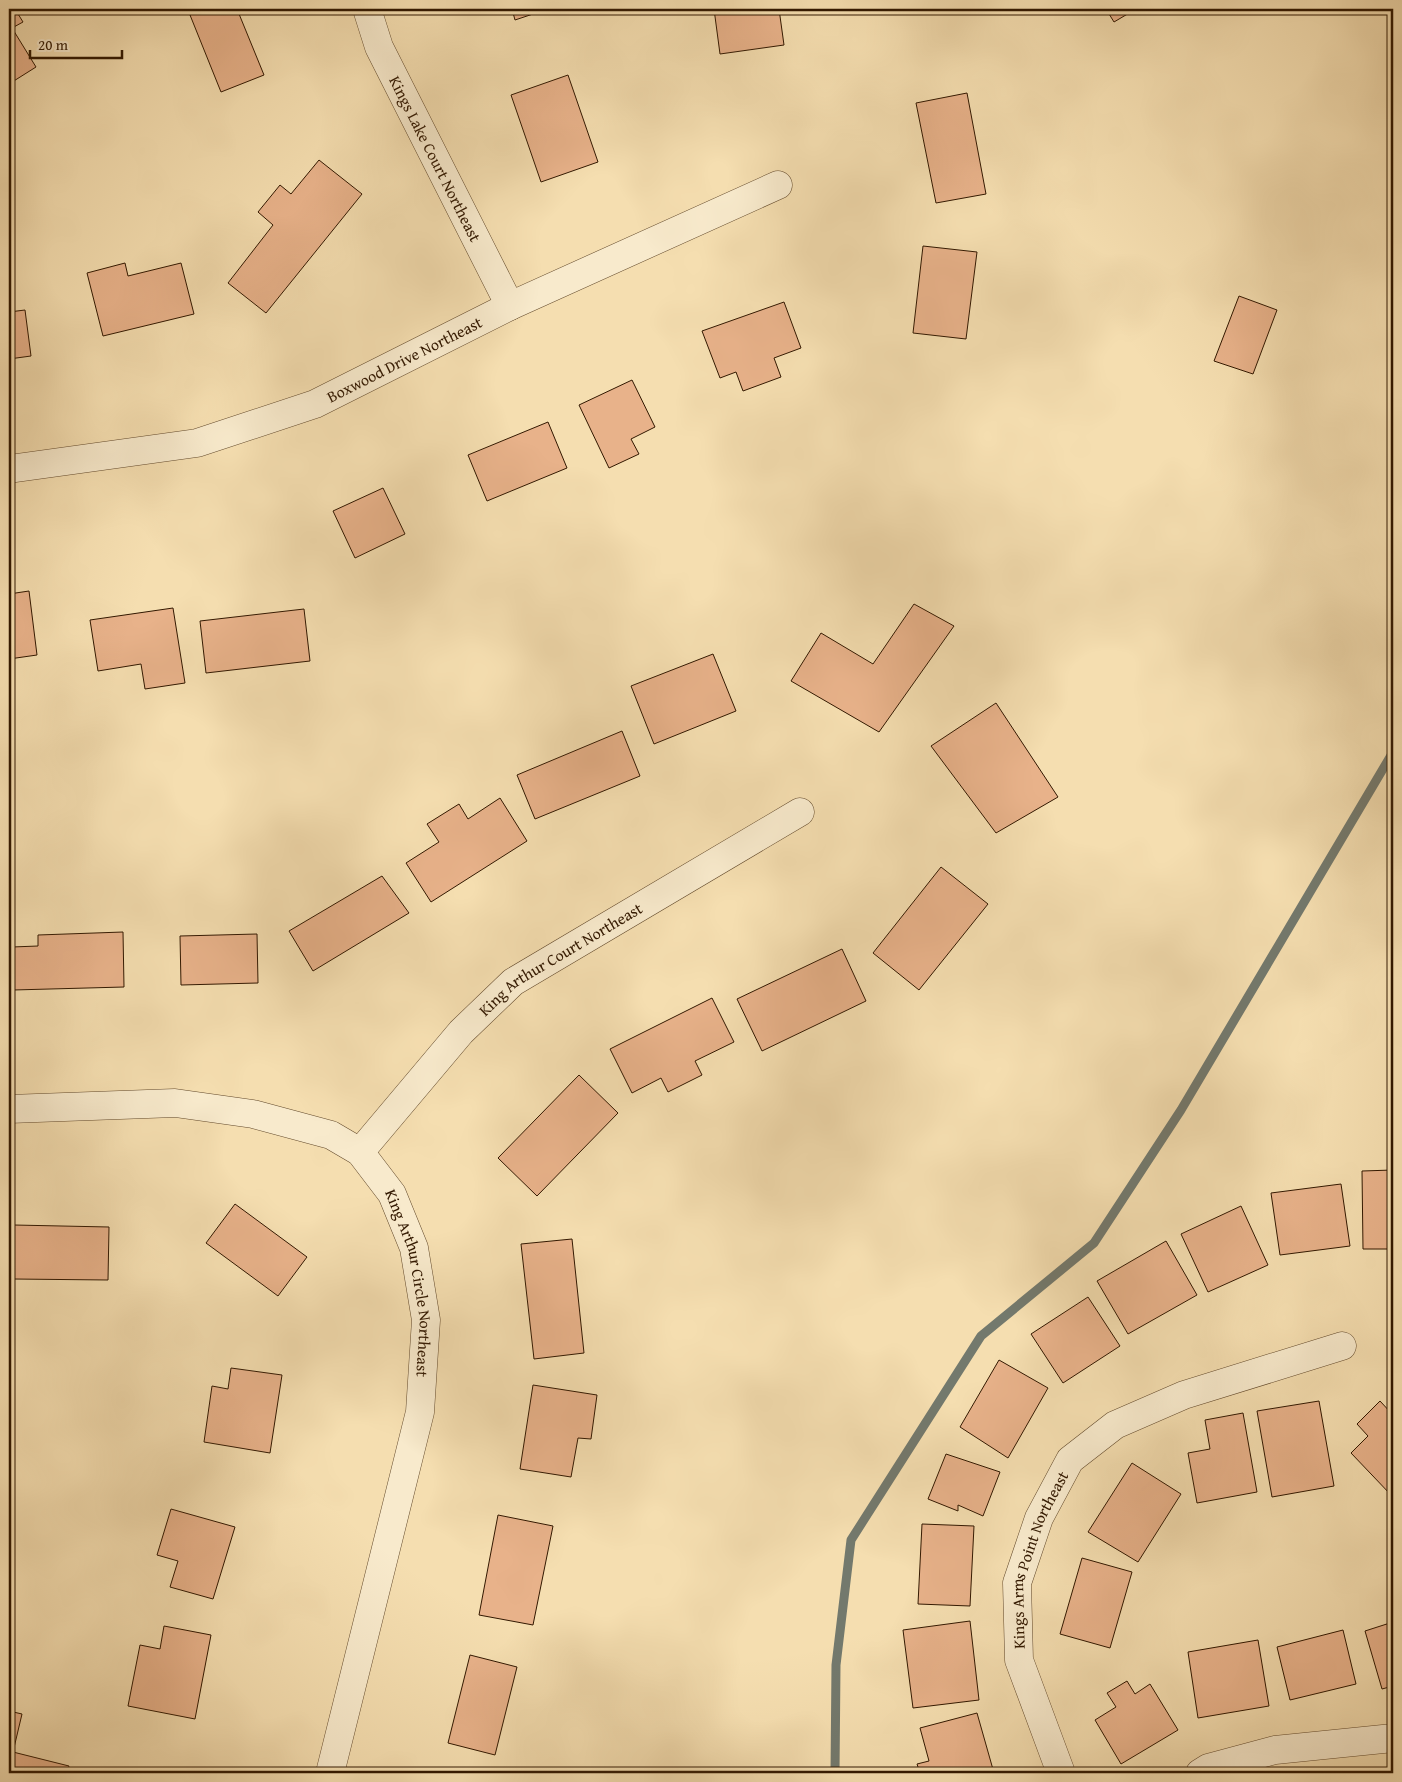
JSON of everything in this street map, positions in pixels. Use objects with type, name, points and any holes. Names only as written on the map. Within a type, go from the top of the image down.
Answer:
[{"type":"street","name":"Kings Lake Court Northeast","points":[[367,9],[379,47],[510,306]]},
{"type":"street","name":"Boxwood Drive Northeast","points":[[9,469],[197,443],[315,404],[510,306],[778,185]]},
{"type":"street","name":"King Arthur Court Northeast","points":[[360,1152],[461,1032],[513,982],[800,812]]},
{"type":"street","name":"King Arthur Circle Northeast","points":[[9,1109],[175,1103],[253,1114],[331,1135],[360,1152],[392,1194],[414,1248],[426,1320],[420,1412],[330,1773]]},
{"type":"street","name":"Kings Arms Point Northeast","points":[[1061,1773],[1019,1660],[1016,1583],[1039,1518],[1070,1460],[1115,1425],[1184,1395],[1342,1346]]},
{"type":"street","points":[[1200,1773],[1208,1768],[1275,1750],[1393,1738]]},
{"type":"building","points":[[9,9],[15,9],[23,22],[12,28],[36,67],[9,84]]},
{"type":"building","points":[[206,9],[237,9],[264,75],[221,92],[190,15]]},
{"type":"building","points":[[512,9],[548,9],[515,20]]},
{"type":"building","points":[[714,9],[779,9],[784,45],[720,54]]},
{"type":"building","points":[[1106,9],[1136,9],[1114,22]]},
{"type":"building","points":[[568,75],[598,162],[541,182],[511,95]]},
{"type":"building","points":[[967,93],[986,194],[936,203],[916,103]]},
{"type":"building","points":[[319,160],[362,194],[266,313],[228,283],[273,225],[258,212],[280,185],[291,194]]},
{"type":"building","points":[[923,246],[977,252],[966,339],[913,333]]},
{"type":"building","points":[[125,263],[128,276],[181,263],[194,314],[103,336],[87,273]]},
{"type":"building","points":[[1239,296],[1277,310],[1253,374],[1214,361]]},
{"type":"building","points":[[784,302],[801,348],[774,358],[781,377],[743,391],[736,372],[720,378],[702,331]]},
{"type":"building","points":[[25,310],[31,356],[9,359],[9,312]]},
{"type":"building","points":[[632,380],[655,427],[631,439],[639,454],[609,468],[579,405]]},
{"type":"building","points":[[548,422],[567,468],[487,501],[468,455]]},
{"type":"building","points":[[383,488],[405,534],[355,558],[333,511]]},
{"type":"building","points":[[29,591],[37,655],[9,659],[9,594]]},
{"type":"building","points":[[914,604],[954,626],[879,732],[791,681],[821,633],[873,664]]},
{"type":"building","points":[[173,608],[185,683],[145,689],[141,664],[98,671],[90,620]]},
{"type":"building","points":[[304,609],[310,661],[206,673],[200,621]]},
{"type":"building","points":[[713,654],[736,711],[654,744],[631,686]]},
{"type":"building","points":[[996,703],[1058,797],[996,833],[931,746]]},
{"type":"building","points":[[622,731],[640,776],[535,819],[517,775]]},
{"type":"building","points":[[500,798],[527,841],[431,902],[406,863],[439,842],[427,824],[459,804],[468,819]]},
{"type":"building","points":[[941,867],[988,904],[919,990],[873,953]]},
{"type":"building","points":[[382,876],[409,913],[313,971],[289,931]]},
{"type":"building","points":[[123,932],[124,987],[13,990],[12,947],[38,946],[38,935]]},
{"type":"building","points":[[257,934],[258,983],[181,985],[180,936]]},
{"type":"building","points":[[842,949],[866,1001],[762,1051],[737,999]]},
{"type":"building","points":[[712,998],[734,1042],[695,1061],[702,1075],[668,1092],[661,1078],[632,1093],[610,1049]]},
{"type":"building","points":[[579,1075],[618,1113],[537,1196],[498,1158]]},
{"type":"building","points":[[1393,1170],[1393,1249],[1363,1249],[1362,1171]]},
{"type":"building","points":[[1341,1184],[1350,1246],[1280,1255],[1271,1193]]},
{"type":"building","points":[[235,1204],[307,1257],[278,1296],[206,1243]]},
{"type":"building","points":[[1241,1206],[1268,1265],[1208,1292],[1181,1234]]},
{"type":"building","points":[[14,1225],[109,1227],[108,1280],[13,1279]]},
{"type":"building","points":[[572,1239],[584,1353],[534,1359],[521,1244]]},
{"type":"building","points":[[1166,1241],[1197,1295],[1128,1334],[1097,1281]]},
{"type":"building","points":[[1088,1297],[1120,1346],[1063,1383],[1031,1334]]},
{"type":"building","points":[[999,1360],[1048,1388],[1008,1458],[960,1427]]},
{"type":"building","points":[[231,1368],[282,1375],[270,1453],[204,1442],[212,1386],[228,1389]]},
{"type":"building","points":[[533,1385],[597,1395],[591,1439],[578,1438],[571,1477],[520,1469]]},
{"type":"building","points":[[1319,1401],[1334,1486],[1272,1497],[1257,1411]]},
{"type":"building","points":[[1380,1401],[1393,1415],[1392,1496],[1351,1453],[1368,1436],[1357,1424]]},
{"type":"building","points":[[1243,1413],[1257,1492],[1197,1503],[1188,1453],[1210,1449],[1205,1420]]},
{"type":"building","points":[[946,1454],[1000,1472],[983,1516],[958,1505],[958,1511],[928,1499]]},
{"type":"building","points":[[1132,1463],[1181,1494],[1138,1562],[1088,1532]]},
{"type":"building","points":[[171,1509],[235,1527],[213,1599],[170,1587],[178,1561],[157,1555]]},
{"type":"building","points":[[498,1515],[553,1526],[533,1625],[479,1615]]},
{"type":"building","points":[[922,1524],[974,1526],[970,1606],[918,1604]]},
{"type":"building","points":[[1082,1558],[1132,1572],[1110,1648],[1060,1634]]},
{"type":"building","points":[[970,1621],[979,1700],[913,1708],[903,1630]]},
{"type":"building","points":[[1393,1622],[1393,1686],[1382,1689],[1365,1631]]},
{"type":"building","points":[[164,1626],[211,1635],[195,1719],[128,1706],[140,1645],[160,1649]]},
{"type":"building","points":[[1343,1630],[1356,1684],[1290,1700],[1277,1647]]},
{"type":"building","points":[[1258,1640],[1269,1706],[1198,1718],[1188,1652]]},
{"type":"building","points":[[470,1655],[517,1667],[495,1755],[448,1743]]},
{"type":"building","points":[[1127,1681],[1135,1694],[1150,1684],[1178,1730],[1121,1764],[1095,1720],[1116,1707],[1107,1693]]},
{"type":"building","points":[[9,1711],[22,1714],[13,1752],[69,1766],[67,1773],[9,1773]]},
{"type":"building","points":[[977,1713],[994,1773],[920,1773],[917,1764],[929,1761],[920,1728]]},
{"type":"waterway","points":[[835,1773],[836,1665],[851,1540],[981,1336],[1094,1243],[1181,1110],[1393,752]]}]
